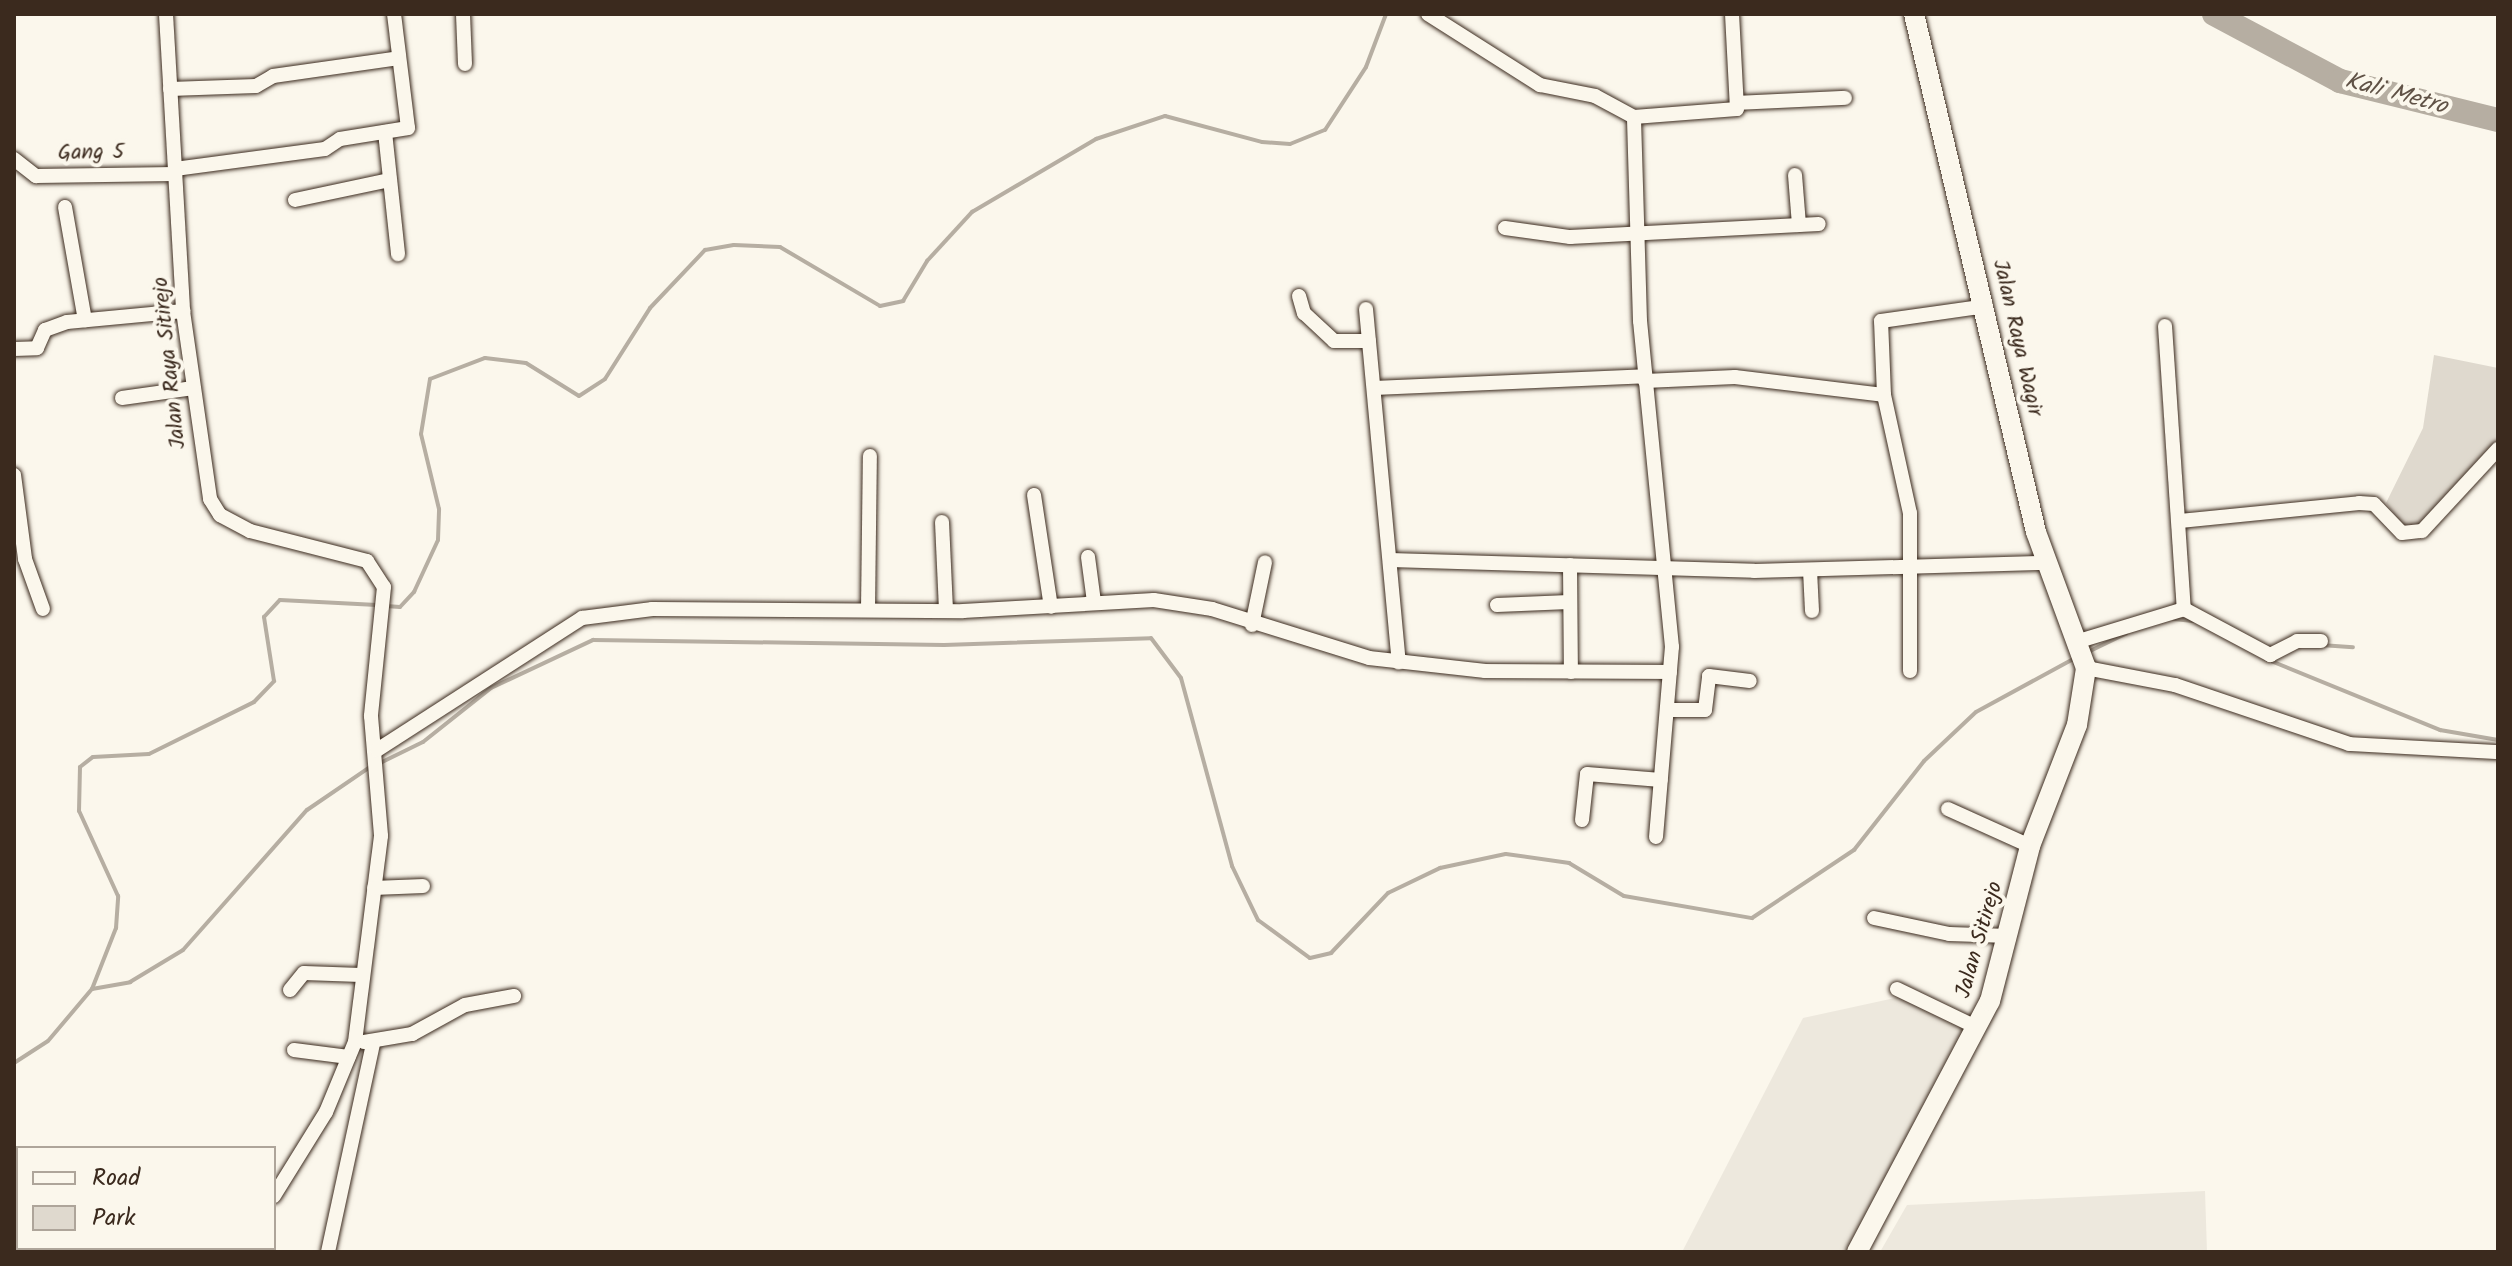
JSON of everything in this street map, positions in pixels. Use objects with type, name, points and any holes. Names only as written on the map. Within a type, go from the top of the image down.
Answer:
[{"type":"main road","name":"Jalan Raya Wagir","points":[[1914,14],[2047,563],[2083,654]]},
{"type":"main road","name":"Jalan Sitirejo","points":[[1857,1252],[1978,1028],[2009,936],[2030,846],[2077,725],[2083,654]]},
{"type":"street","name":"Jalan Raya Sitirejo","points":[[166,14],[183,311],[214,510],[250,531],[367,561],[384,587],[371,716],[377,760]]},
{"type":"street","points":[[394,14],[408,128],[385,132],[398,254]]},
{"type":"street","points":[[463,14],[465,64]]},
{"type":"street","points":[[1428,14],[1540,85],[1595,96],[1634,117],[1735,110],[1732,14]]},
{"type":"street","points":[[170,89],[256,86],[273,76],[399,58]]},
{"type":"street","points":[[1737,103],[1845,98]]},
{"type":"street","points":[[1634,117],[1634,233],[1645,378],[1667,569],[1670,672],[1656,837]]},
{"type":"street","name":"Gang 5","points":[[14,159],[36,176],[175,172],[325,149],[385,132]]},
{"type":"street","points":[[1795,175],[1799,225]]},
{"type":"street","points":[[295,200],[389,180]]},
{"type":"street","points":[[65,207],[85,320]]},
{"type":"street","points":[[1505,228],[1570,237],[1819,224]]},
{"type":"street","points":[[1299,296],[1304,313],[1334,341],[1369,341]]},
{"type":"street","points":[[1910,671],[1910,513],[1884,395],[1881,321],[1986,306]]},
{"type":"street","points":[[1366,309],[1399,662]]},
{"type":"street","points":[[14,349],[37,348],[47,328],[85,320],[183,311]]},
{"type":"street","points":[[2165,326],[2184,609]]},
{"type":"street","points":[[1374,388],[1735,377],[1884,395]]},
{"type":"street","points":[[122,398],[193,388]]},
{"type":"street","points":[[2180,521],[2359,503],[2374,504],[2402,533],[2422,531],[2498,449]]},
{"type":"street","points":[[868,610],[870,456]]},
{"type":"street","points":[[14,475],[18,542],[43,609]]},
{"type":"street","points":[[1034,495],[1051,607]]},
{"type":"street","points":[[942,522],[946,611]]},
{"type":"street","points":[[1088,557],[1094,602]]},
{"type":"street","points":[[1390,560],[1667,569],[1810,570],[2047,563]]},
{"type":"street","points":[[1252,625],[1265,562]]},
{"type":"street","points":[[1570,565],[1571,672]]},
{"type":"street","points":[[1810,570],[1812,611]]},
{"type":"street","points":[[276,1193],[326,1112],[355,1042],[361,975],[381,836],[377,760],[582,618],[723,606],[946,611],[1094,602],[1191,605],[1252,625],[1399,662],[1571,672],[1670,672]]},
{"type":"street","points":[[1497,605],[1569,602]]},
{"type":"street","points":[[2184,609],[2270,655],[2297,641],[2321,641]]},
{"type":"street","points":[[2083,654],[2184,609]]},
{"type":"street","points":[[2083,654],[2349,744],[2498,752]]},
{"type":"street","points":[[1668,710],[1705,710],[1709,676],[1750,681]]},
{"type":"street","points":[[1582,820],[1587,774],[1661,780]]},
{"type":"street","points":[[1948,809],[2030,846]]},
{"type":"street","points":[[374,888],[423,886]]},
{"type":"street","points":[[1874,918],[1949,934],[2009,936]]},
{"type":"street","points":[[290,990],[304,973],[361,975]]},
{"type":"street","points":[[1897,989],[1978,1028]]},
{"type":"street","points":[[355,1042],[373,1043],[428,1028],[475,1002],[514,996]]},
{"type":"street","points":[[328,1252],[373,1043]]},
{"type":"street","points":[[294,1050],[349,1057]]},
{"type":"shaded area","points":[[1904,996],[1967,1028],[1846,1252],[1682,1252],[1803,1018]]},
{"type":"shaded area","points":[[2205,1191],[2207,1252],[1880,1252],[1907,1205]]},
{"type":"green space","points":[[2434,355],[2498,368],[2498,441],[2428,523],[2405,528],[2386,503],[2423,428]]},
{"type":"waterway","points":[[386,606],[400,607],[414,592],[438,540],[439,509],[421,434],[430,379],[485,358],[526,363],[579,396],[605,379],[650,308],[705,250],[734,245],[780,247],[880,306],[903,301],[927,261],[972,212],[1096,139],[1165,116],[1262,142],[1290,144],[1325,130],[1366,67],[1386,14]]},
{"type":"waterway","name":"Kali Metro","points":[[2214,14],[2340,81],[2498,120]]},
{"type":"waterway","points":[[14,1063],[48,1041],[92,989],[116,928],[118,896],[79,811],[80,767],[93,757],[149,754],[254,702],[274,681],[264,617],[280,600],[377,605]]},
{"type":"waterway","points":[[2174,619],[2193,621]]},
{"type":"waterway","points":[[2088,652],[2127,633]]},
{"type":"waterway","points":[[378,764],[423,742],[491,688],[593,640],[944,645],[1151,638],[1181,678],[1232,866],[1258,920],[1310,958],[1331,953],[1388,893],[1440,868],[1506,854],[1569,863],[1624,896],[1752,918],[1854,850],[1924,761],[1976,712],[2077,657]]},
{"type":"waterway","points":[[2321,645],[2353,647]]},
{"type":"waterway","points":[[2271,661],[2440,730],[2498,740]]},
{"type":"waterway","points":[[92,989],[130,982],[183,950],[307,810],[370,767]]}]
